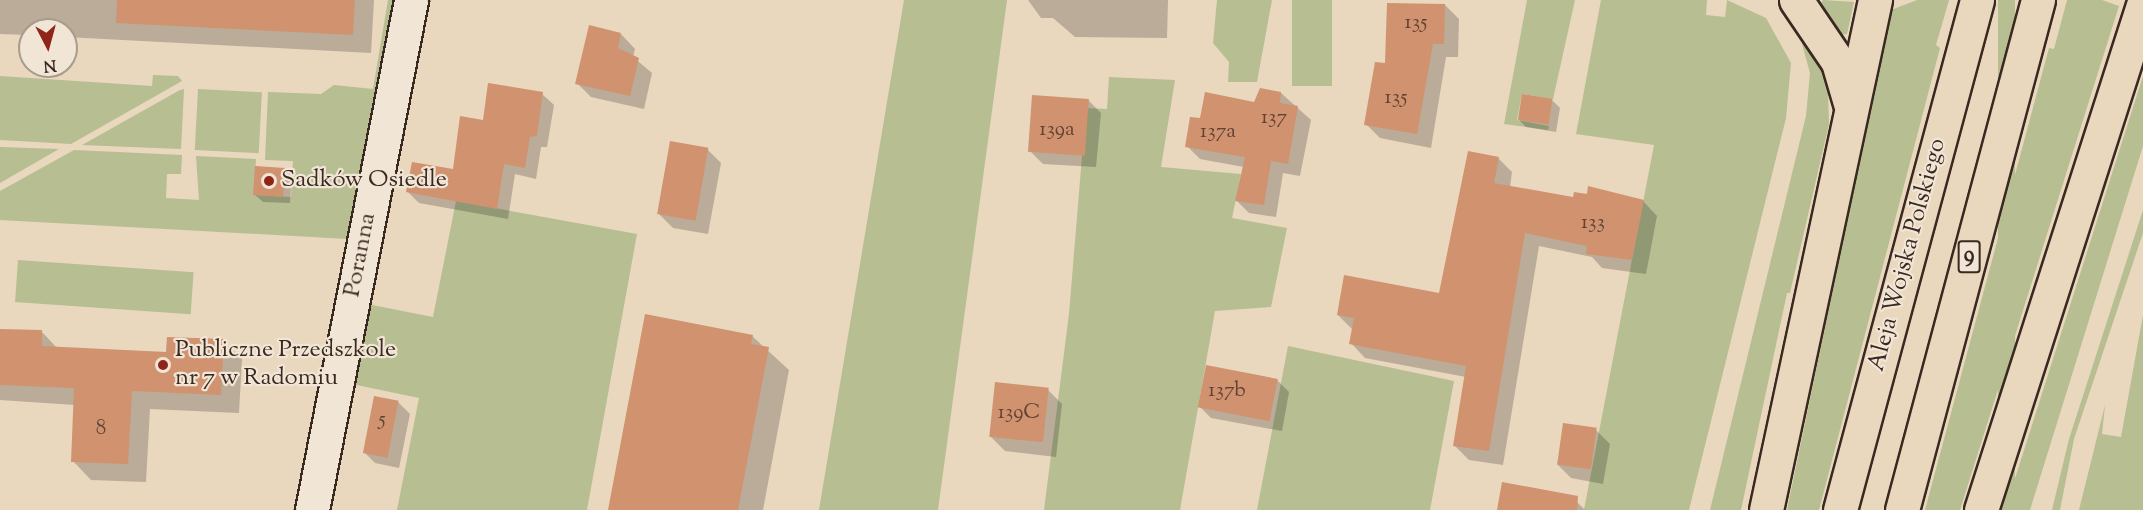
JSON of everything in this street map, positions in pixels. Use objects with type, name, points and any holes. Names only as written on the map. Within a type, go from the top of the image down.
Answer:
[{"type":"main road","points":[[1796,0],[1838,62],[1851,105]]},
{"type":"main road","points":[[1766,510],[1875,0]]},
{"type":"main road","name":"Aleja Wojska Polskiego","points":[[1840,510],[1977,0]]},
{"type":"main road","name":"9","points":[[1902,510],[2038,0]]},
{"type":"main road","points":[[1981,510],[2143,5]]},
{"type":"street","name":"Poranna","points":[[312,510],[411,0]]},
{"type":"green space","points":[[388,0],[396,0],[348,239],[0,220],[0,191],[74,150],[182,155],[181,174],[167,174],[166,198],[199,200],[196,156],[256,159],[254,195],[291,197],[293,161],[265,160],[268,92],[321,94],[334,85],[373,89]]},
{"type":"green space","points":[[904,0],[1007,0],[938,510],[819,510]]},
{"type":"green space","points":[[1217,0],[1272,0],[1257,82],[1228,82],[1229,62],[1213,43]]},
{"type":"green space","points":[[1292,0],[1332,0],[1332,86],[1292,86]]},
{"type":"green space","points":[[1527,0],[1575,0],[1553,99],[1522,94],[1517,120],[1549,126],[1548,130],[1504,124]]},
{"type":"green space","points":[[1601,0],[1707,0],[1706,15],[1725,17],[1727,0],[1766,18],[1791,63],[1786,118],[1689,510],[1584,510],[1654,145],[1576,134]]},
{"type":"green space","points":[[1823,0],[1854,2],[1847,34],[1840,35],[1821,3]]},
{"type":"green space","points":[[1917,0],[1949,0],[1936,45],[1940,48],[1819,510],[1787,510],[1891,10]]},
{"type":"green space","points":[[1998,0],[2015,0],[2015,510],[1998,510]]},
{"type":"green space","points":[[2067,0],[2102,0],[2119,6],[1960,510],[1925,510],[2049,48],[2054,49]]},
{"type":"green space","points":[[1799,33],[1819,56],[1828,92],[1829,124],[1790,293],[1787,293],[1741,510],[1710,510],[1806,116],[1810,73]]},
{"type":"green space","points":[[153,75],[178,76],[182,81],[71,144],[0,140],[0,76],[152,86]]},
{"type":"green space","points":[[2143,76],[2143,146],[2030,510],[2005,510]]},
{"type":"green space","points":[[1109,77],[1175,80],[1161,167],[1241,174],[1232,218],[1287,228],[1271,307],[1215,311],[1180,510],[1044,510],[1069,314],[1086,108],[1107,109]]},
{"type":"green space","points":[[184,89],[181,149],[82,145],[180,90]]},
{"type":"green space","points":[[198,89],[262,92],[259,153],[195,150]]},
{"type":"green space","points":[[0,147],[59,149],[0,183]]},
{"type":"green space","points":[[456,201],[637,234],[587,510],[397,510],[419,398],[352,384],[367,304],[433,317]]},
{"type":"green space","points":[[2143,210],[2143,233],[2074,439],[2060,510],[2052,510],[2069,439]]},
{"type":"green space","points":[[18,260],[194,272],[191,314],[15,302]]},
{"type":"green space","points":[[2143,315],[2143,510],[2079,510],[2105,405],[2102,434],[2121,437]]},
{"type":"green space","points":[[1288,346],[1454,381],[1430,510],[1257,510]]},
{"type":"building","points":[[117,0],[355,0],[353,35],[116,23]]},
{"type":"building","points":[[1387,3],[1445,4],[1444,44],[1433,44],[1417,134],[1364,125],[1375,62],[1385,63]]},
{"type":"building","points":[[589,25],[621,33],[618,48],[639,58],[630,96],[575,84]]},
{"type":"building","points":[[488,83],[543,92],[537,136],[530,137],[525,168],[504,164],[497,209],[406,192],[412,162],[453,169],[460,116],[483,120]]},
{"type":"building","points":[[1260,88],[1281,92],[1280,103],[1298,106],[1288,164],[1271,161],[1264,205],[1235,201],[1245,157],[1185,147],[1190,117],[1200,118],[1205,92],[1254,102]]},
{"type":"building","points":[[1522,94],[1553,99],[1549,125],[1518,120]]},
{"type":"building","points":[[1032,95],[1089,99],[1085,156],[1028,152]]},
{"type":"building","points":[[670,141],[708,148],[696,221],[657,214]]},
{"type":"building","points":[[1468,151],[1499,157],[1494,183],[1573,197],[1574,192],[1587,194],[1588,186],[1644,200],[1632,260],[1586,254],[1587,246],[1525,233],[1489,451],[1453,446],[1466,366],[1349,344],[1354,318],[1337,315],[1344,275],[1439,293]]},
{"type":"building","name":"Sadków Osiedle","points":[[255,166],[285,168],[283,197],[253,195]]},
{"type":"building","points":[[645,314],[753,335],[751,344],[769,347],[738,510],[608,510]]},
{"type":"building","points":[[0,329],[42,330],[42,346],[166,352],[167,337],[224,339],[221,395],[132,391],[128,464],[71,462],[74,388],[0,385]]},
{"type":"building","points":[[1206,365],[1278,379],[1269,421],[1198,407]]},
{"type":"building","points":[[995,382],[1049,388],[1043,442],[989,437]]},
{"type":"building","points":[[374,396],[399,401],[387,458],[363,453]]},
{"type":"building","points":[[1563,423],[1597,428],[1591,469],[1557,465]]},
{"type":"building","points":[[1502,482],[1578,496],[1577,510],[1497,510]]},
{"type":"place","name":"Sadków Osiedle","points":[[269,181]]},
{"type":"place","name":"Publiczne Przedszkole nr 7 w Radomiu","points":[[163,365]]}]
